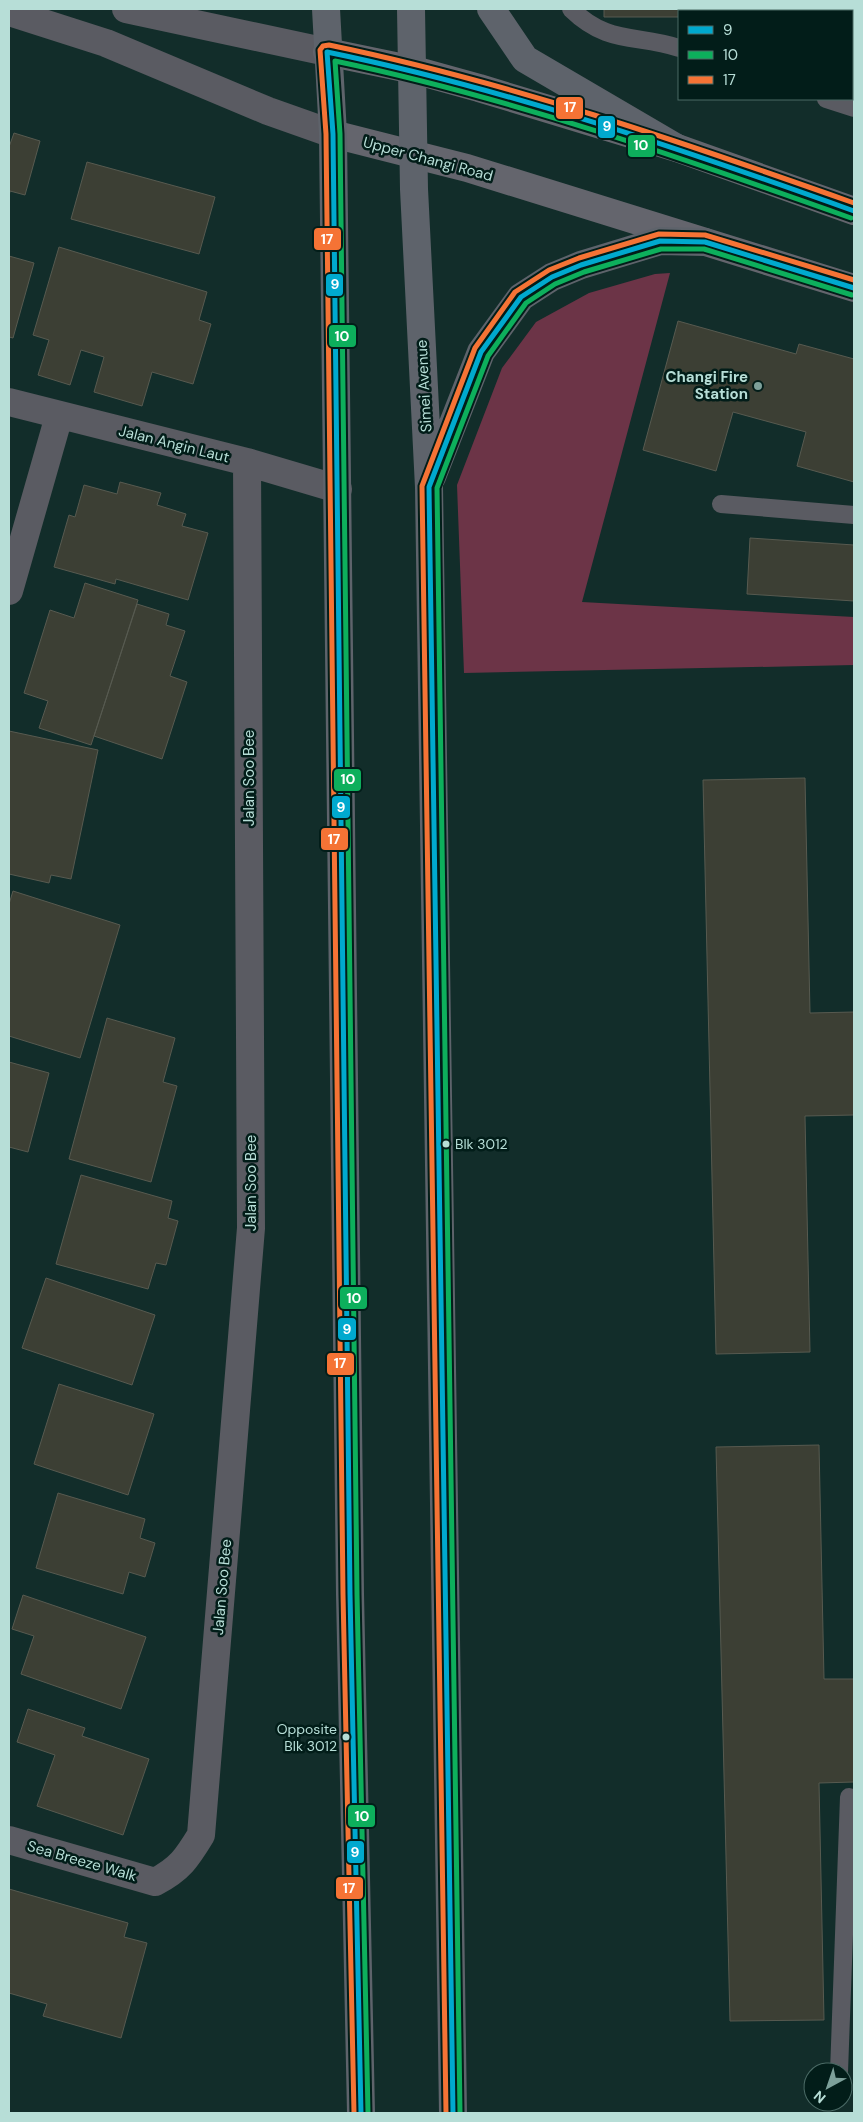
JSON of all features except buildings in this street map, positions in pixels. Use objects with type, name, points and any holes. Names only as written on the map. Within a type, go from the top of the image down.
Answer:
[{"type":"main road","points":[[326,9],[333,134],[350,1594],[360,2113]]},
{"type":"main road","name":"Simei Avenue","points":[[412,9],[414,70],[413,154],[429,487],[453,2113]]},
{"type":"main road","points":[[491,9],[525,59],[677,148]]},
{"type":"main road","points":[[429,487],[481,352],[522,297],[552,277],[581,265],[660,241],[705,242]]},
{"type":"street","points":[[126,9],[414,70],[677,148],[854,211]]},
{"type":"street","name":"Upper Changi Road","points":[[9,12],[106,43],[268,111],[333,134],[468,168],[854,288]]},
{"type":"street","name":"Jalan Angin Laut","points":[[9,402],[247,462],[338,489]]},
{"type":"street","points":[[9,591],[59,416]]},
{"type":"street","name":"Jalan Soo Bee","points":[[155,1882],[173,1872],[186,1859],[201,1835],[251,1228],[247,462]]},
{"type":"street","name":"Sea Breeze Walk","points":[[9,1840],[155,1882]]},
{"type":"lane","points":[[571,9],[587,24],[623,38],[661,42],[678,48]]},
{"type":"lane","points":[[829,100],[854,108]]},
{"type":"lane","points":[[721,504],[854,515]]},
{"type":"lane","points":[[839,2062],[849,1797]]},
{"type":"shaded area","points":[[670,273],[582,602],[854,617],[854,665],[464,673],[457,485],[502,368],[536,322],[589,293],[655,274]]},
{"type":"transit line","name":"17","points":[[354,2113],[343,1594],[326,134],[320,50],[323,46],[329,45],[396,60],[528,95],[659,136],[854,203]]},
{"type":"transit line","name":"9","points":[[361,2113],[350,1594],[333,134],[327,52],[394,67],[527,102],[659,143],[854,211]]},
{"type":"transit line","name":"10","points":[[368,2113],[357,1594],[340,134],[335,61],[401,76],[531,111],[724,173],[851,218]]},
{"type":"transit line","name":"17","points":[[446,2113],[422,486],[475,348],[515,292],[549,270],[579,258],[659,234],[705,235],[854,280]]},
{"type":"transit line","name":"9","points":[[453,2113],[429,487],[481,352],[521,297],[552,277],[581,265],[660,241],[705,242],[854,288]]},
{"type":"transit line","name":"10","points":[[460,2113],[437,488],[488,356],[526,303],[555,284],[584,272],[661,249],[704,249],[852,295]]},
{"type":"place","name":"Changi Fire Station","points":[[758,386]]},
{"type":"place","name":"Blk 3012","points":[[446,1144]]},
{"type":"place","name":"Opposite Blk 3012","points":[[346,1737]]}]
